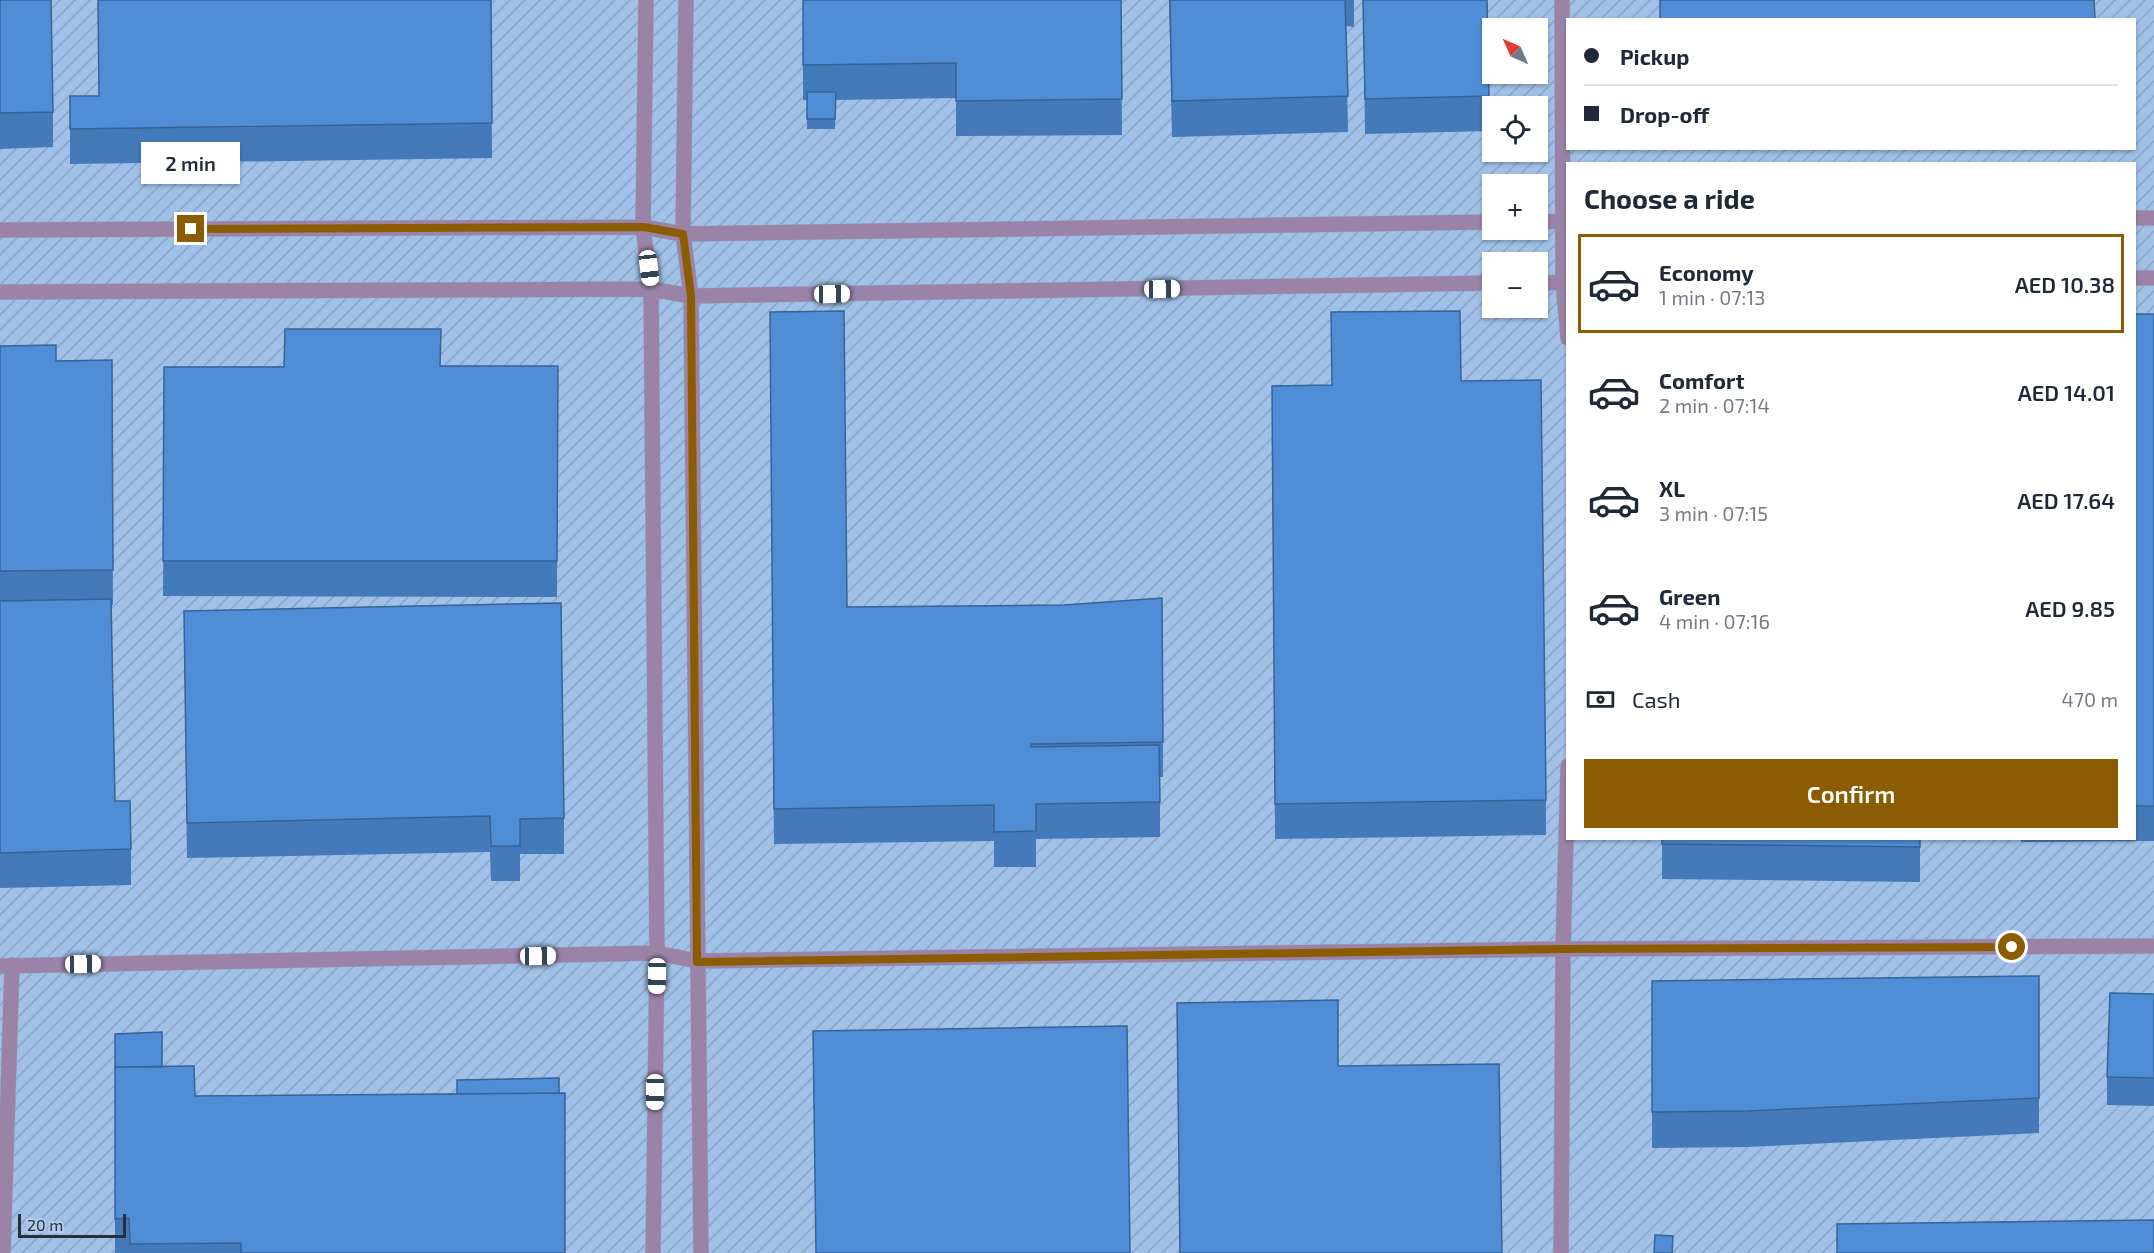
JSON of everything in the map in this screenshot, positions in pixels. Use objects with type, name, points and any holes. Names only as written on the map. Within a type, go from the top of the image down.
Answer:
[{"type":"street","points":[[646,0],[644,227],[651,289],[657,953],[653,1253]]},
{"type":"street","points":[[686,0],[683,234],[691,296],[701,1253]]},
{"type":"street","points":[[1562,0],[1566,301]]},
{"type":"street","points":[[2136,218],[2154,218]]},
{"type":"street","points":[[1548,222],[1566,221]]},
{"type":"street","points":[[0,230],[644,227],[683,234],[1482,222]]},
{"type":"street","points":[[2136,278],[2154,278]]},
{"type":"street","points":[[1548,283],[1565,282]]},
{"type":"street","points":[[0,292],[651,289],[691,296],[1482,283]]},
{"type":"street","points":[[1561,1253],[1566,839]]},
{"type":"street","points":[[3,1253],[6,966],[657,953],[697,962],[1563,949],[2154,946]]},
{"type":"shaded area","points":[[0,0],[2154,0],[2154,1253],[0,1253]]},
{"type":"building","points":[[0,0],[51,0],[53,112],[0,113]]},
{"type":"building","points":[[98,0],[491,0],[492,123],[70,129],[70,96],[99,96]]},
{"type":"building","points":[[803,0],[1121,0],[1122,99],[956,101],[956,63],[803,65]]},
{"type":"building","points":[[1170,0],[1345,0],[1348,96],[1172,101]]},
{"type":"building","points":[[1363,0],[1487,0],[1487,18],[1482,18],[1482,84],[1489,84],[1489,96],[1365,99]]},
{"type":"building","points":[[1660,0],[2094,0],[2095,18],[1660,18]]},
{"type":"building","points":[[807,92],[836,92],[835,119],[807,119]]},
{"type":"building","points":[[844,311],[847,607],[1064,605],[1162,598],[1163,742],[1031,744],[1031,747],[1159,745],[1160,802],[1036,804],[1036,831],[994,832],[994,805],[774,809],[770,312]]},
{"type":"building","points":[[1460,311],[1461,381],[1541,380],[1546,800],[1275,804],[1272,386],[1332,385],[1331,312]]},
{"type":"building","points":[[2136,314],[2154,314],[2154,806],[2136,806]]},
{"type":"building","points":[[285,329],[441,329],[440,366],[558,366],[557,561],[163,561],[164,367],[284,367]]},
{"type":"building","points":[[56,345],[56,361],[112,360],[113,570],[0,571],[0,346]]},
{"type":"building","points":[[111,599],[115,801],[130,801],[131,849],[0,853],[0,601]]},
{"type":"building","points":[[561,603],[564,818],[520,819],[520,846],[491,846],[490,816],[187,823],[184,611]]},
{"type":"building","points":[[1662,840],[1920,840],[1920,847],[1662,844]]},
{"type":"building","points":[[2039,976],[2039,1098],[1747,1111],[1652,1112],[1652,981]]},
{"type":"building","points":[[2110,993],[2154,994],[2154,1078],[2107,1077]]},
{"type":"building","points":[[1338,1000],[1338,1066],[1499,1064],[1502,1253],[1180,1253],[1177,1003]]},
{"type":"building","points":[[1127,1026],[1130,1253],[816,1253],[813,1031]]},
{"type":"building","points":[[162,1032],[162,1067],[115,1067],[115,1034]]},
{"type":"building","points":[[194,1066],[195,1096],[565,1093],[565,1253],[241,1253],[241,1243],[130,1244],[129,1218],[115,1219],[115,1067]]},
{"type":"building","points":[[559,1078],[559,1093],[457,1094],[457,1080]]},
{"type":"building","points":[[2154,1220],[2154,1253],[1837,1253],[1837,1224]]},
{"type":"building","points":[[1655,1235],[1673,1236],[1672,1253],[1654,1253]]},
{"type":"route","points":[[191,229],[644,227],[683,234],[691,296],[697,962],[1563,949],[2012,947]]}]
